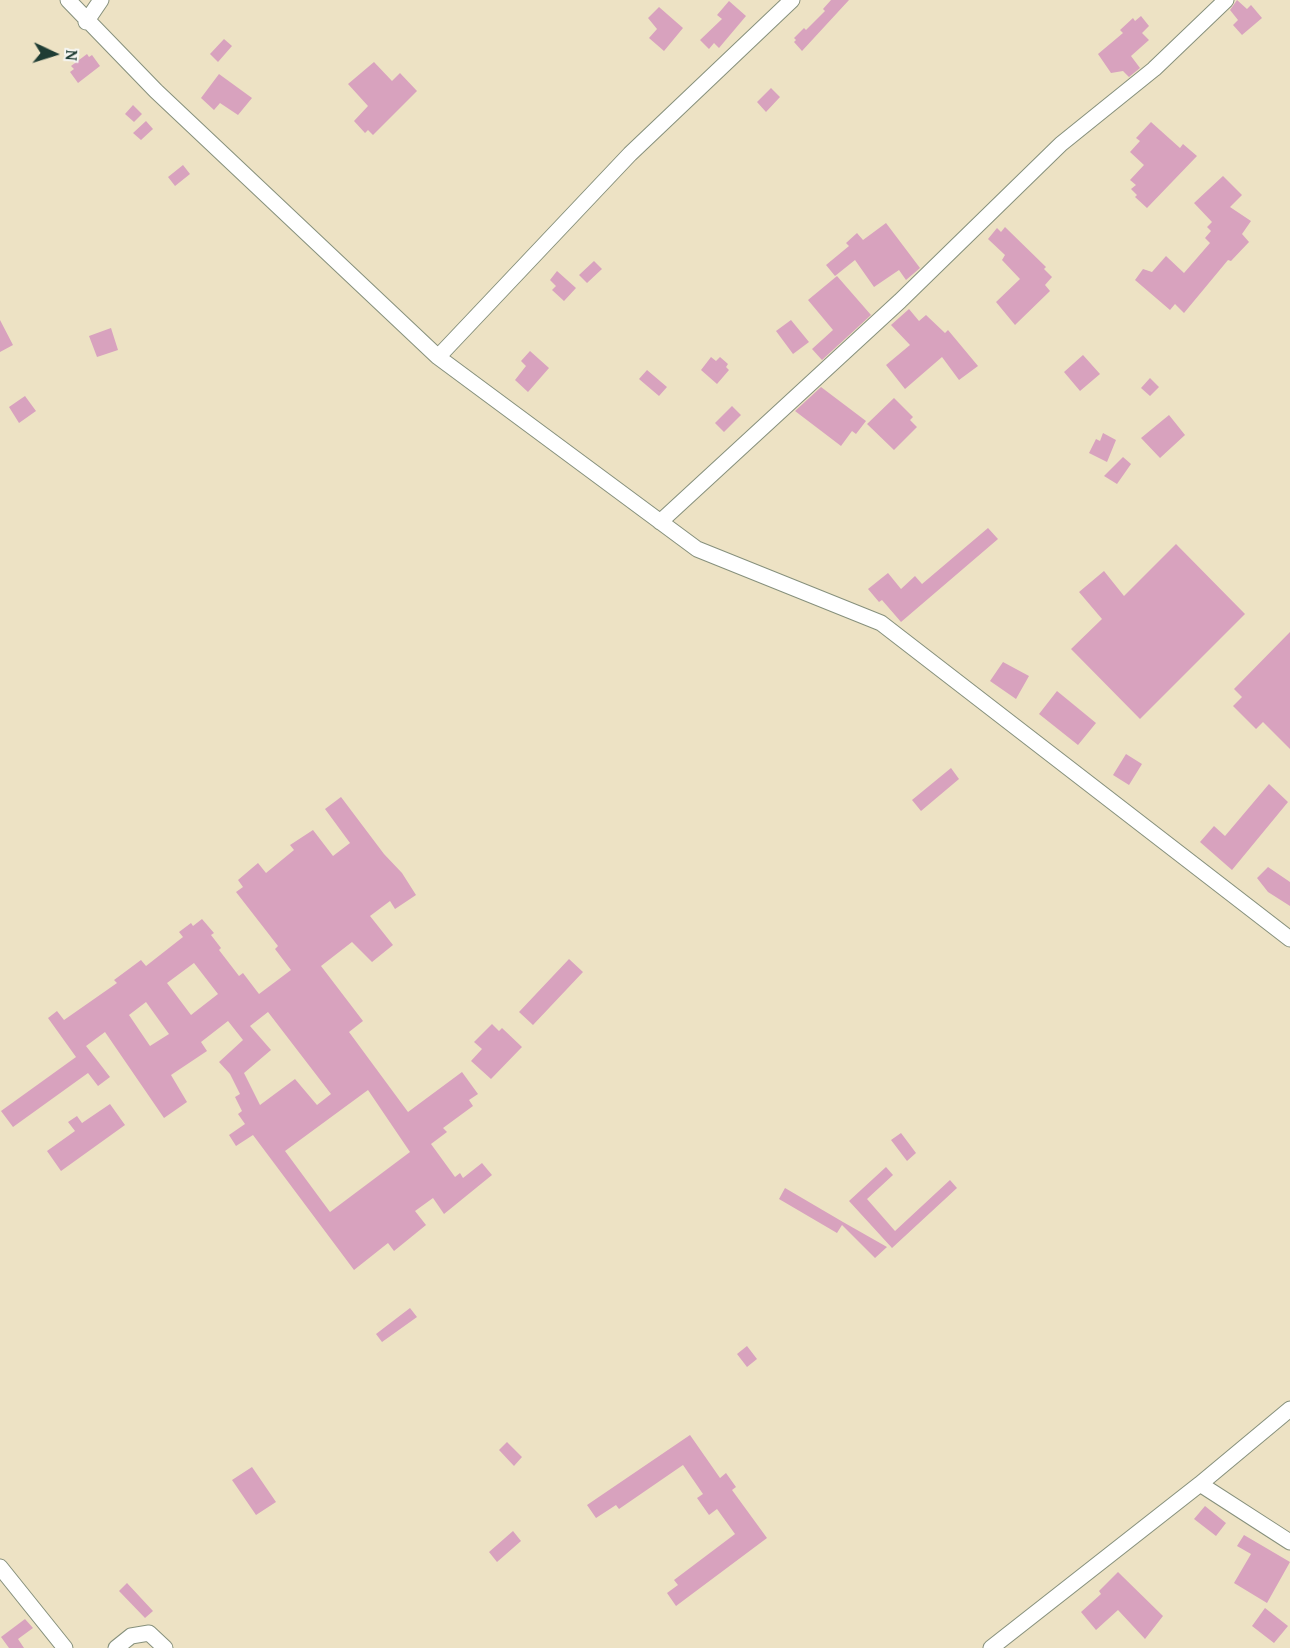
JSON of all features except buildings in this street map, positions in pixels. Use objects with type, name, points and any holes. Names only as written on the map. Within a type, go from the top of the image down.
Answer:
[{"type":"street","points":[[68,0],[86,22],[227,160],[438,357],[697,549],[835,602],[881,623],[1290,939]]},
{"type":"street","points":[[86,22],[101,0]]},
{"type":"street","points":[[438,357],[630,154],[792,0]]},
{"type":"street","points":[[660,522],[900,301],[1061,144],[1154,69],[1226,0]]},
{"type":"street","points":[[991,1648],[1200,1484],[1290,1409]]},
{"type":"street","points":[[1200,1484],[1290,1542]]},
{"type":"street","points":[[0,1567],[65,1648]]},
{"type":"street","points":[[116,1648],[131,1636],[149,1633],[165,1648]]}]
